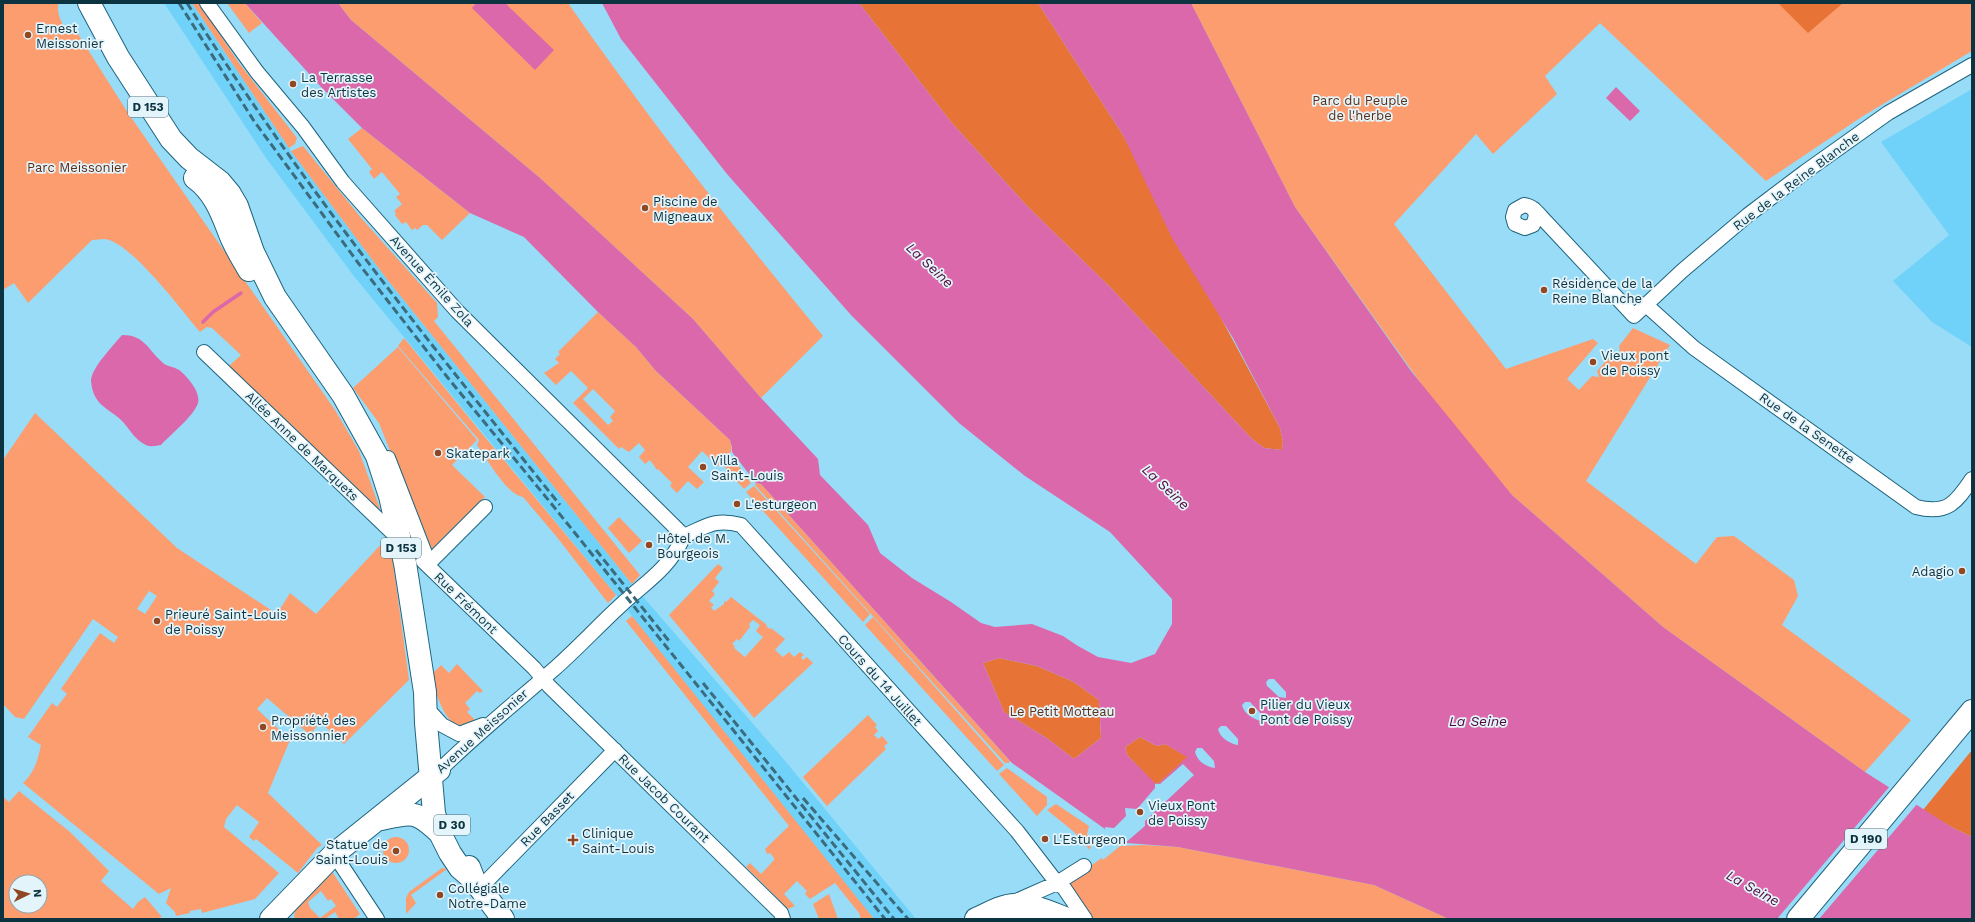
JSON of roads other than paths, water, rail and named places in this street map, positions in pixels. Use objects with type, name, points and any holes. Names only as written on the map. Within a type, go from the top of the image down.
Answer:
[{"type":"main road","name":"D 153","points":[[75,3],[106,63],[151,136],[165,154],[209,190],[225,218],[238,253],[252,274],[274,298],[343,395],[377,456],[390,496],[400,539],[425,692],[437,772],[434,813],[440,833],[454,861],[477,884]]},
{"type":"main road","name":"D 153","points":[[89,3],[118,57],[171,139],[189,158],[220,182],[230,194],[237,206],[253,252],[274,298]]},
{"type":"main road","name":"D 30","points":[[425,692],[432,714],[437,772],[453,828],[477,884],[503,919]]},
{"type":"main road","name":"D 190","points":[[1939,753],[1972,711]]},
{"type":"main road","name":"D 190","points":[[1798,919],[1939,753],[1972,717]]},
{"type":"main road","name":"Avenue Meissonier","points":[[276,917],[334,854],[437,772]]},
{"type":"main road","name":"D 30","points":[[377,820],[408,813],[414,814],[425,820],[440,833]]},
{"type":"main road","points":[[978,918],[1006,914],[1026,905],[1053,918]]},
{"type":"street","name":"Avenue Émile Zola","points":[[207,3],[257,72],[303,127],[344,182],[457,311],[684,536]]},
{"type":"street","name":"Rue de la Reine Blanche","points":[[1534,209],[1634,316],[1645,304],[1748,215],[1849,139],[1888,113],[1972,65]]},
{"type":"street","name":"Rue de la Senette","points":[[1645,304],[1694,348],[1916,507],[1928,510],[1940,510],[1951,505],[1958,500],[1972,479]]},
{"type":"street","name":"Allée Anne de Marquets","points":[[204,352],[427,565]]},
{"type":"street","name":"Rue Frémont","points":[[353,412],[383,445],[426,556],[427,565],[534,668],[542,678]]},
{"type":"street","points":[[427,565],[485,507]]},
{"type":"street","name":"Cours du 14 Juillet","points":[[684,536],[717,521],[741,525],[1017,831],[1085,919]]},
{"type":"street","name":"Avenue Meissonier","points":[[437,772],[621,605],[658,574],[678,550],[684,536]]},
{"type":"street","name":"Rue Jacob Courant","points":[[542,678],[781,914],[783,919]]},
{"type":"street","points":[[432,714],[442,725],[459,734],[468,732],[492,721]]},
{"type":"street","name":"Rue Basset","points":[[477,884],[615,750]]},
{"type":"street","points":[[334,854],[377,919]]},
{"type":"street","points":[[1006,914],[1061,887],[1084,866]]},
{"type":"street","points":[[1053,918],[1062,906],[1061,887]]},
{"type":"water","name":"La Seine","points":[[245,3],[338,3],[351,20],[540,178],[693,319],[761,398],[818,459],[820,475],[868,525],[880,553],[912,578],[951,602],[981,623],[995,627],[1032,624],[1063,636],[1098,657],[1131,663],[1155,654],[1172,624],[1172,599],[1110,532],[1025,476],[959,423],[851,315],[727,174],[621,39],[602,3],[859,3],[951,122],[1028,207],[1112,289],[1251,438],[1264,448],[1282,450],[1283,442],[1280,428],[1233,338],[1172,238],[1123,135],[1038,3],[1191,3],[1295,207],[1411,371],[1512,495],[1663,627],[1865,772],[1953,828],[1972,837],[1972,919],[1449,919],[1374,885],[1178,847],[1127,843],[1012,763],[761,484],[756,483],[732,452],[730,440],[656,371],[636,347],[598,312],[524,237],[470,213],[362,128],[322,88]],"holes":[[[999,658],[1037,666],[1074,682],[1099,700],[1101,738],[1074,759],[1048,739],[1004,712],[983,663]],[[1269,679],[1274,679],[1286,692],[1286,698],[1279,697],[1267,686],[1266,682]],[[1245,702],[1250,702],[1262,715],[1262,721],[1250,716],[1242,705]],[[1221,726],[1226,726],[1238,739],[1238,745],[1226,740],[1218,729]],[[1140,737],[1157,746],[1165,744],[1187,757],[1159,783],[1156,784],[1127,755],[1125,747]],[[1197,748],[1202,748],[1214,761],[1215,768],[1202,763],[1195,752]]]},
{"type":"water","points":[[476,3],[505,3],[554,50],[535,70],[472,8]]},
{"type":"water","points":[[1616,87],[1640,111],[1630,121],[1606,98]]},
{"type":"water","points":[[122,335],[135,337],[140,340],[163,363],[179,370],[189,380],[197,394],[198,403],[192,414],[161,445],[149,446],[144,444],[120,419],[101,404],[94,395],[91,381],[92,376],[99,363]]},
{"type":"waterway","points":[[203,322],[213,312],[241,293]]},
{"type":"railway","points":[[179,3],[254,121],[359,264],[448,378],[550,502],[885,919]]},
{"type":"railway","points":[[187,3],[274,134],[319,197],[462,383],[560,505]]},
{"type":"railway","points":[[596,550],[669,641]]},
{"type":"railway","points":[[703,683],[894,919]]},
{"type":"railway","points":[[803,798],[908,919]]},
{"type":"place","name":"Ernest Meissonier","points":[[28,35]]},
{"type":"place","name":"La Terrasse des Artistes","points":[[293,84]]},
{"type":"place","name":"Piscine de Migneaux","points":[[645,208]]},
{"type":"place","name":"Résidence de la Reine Blanche","points":[[1544,290]]},
{"type":"place","name":"Vieux pont de Poissy","points":[[1593,362]]},
{"type":"place","name":"Skatepark","points":[[438,453]]},
{"type":"place","name":"Villa Saint-Louis","points":[[703,467]]},
{"type":"place","name":"L'esturgeon","points":[[737,504]]},
{"type":"place","name":"Hôtel de M. Bourgeois","points":[[649,545]]},
{"type":"place","name":"Adagio","points":[[1962,571]]},
{"type":"place","name":"Prieuré Saint-Louis de Poissy","points":[[157,621]]},
{"type":"place","name":"Pilier du Vieux Pont de Poissy","points":[[1252,711]]},
{"type":"place","name":"Propriété des Meissonnier","points":[[263,727]]},
{"type":"place","name":"Vieux Pont de Poissy","points":[[1140,812]]},
{"type":"place","name":"L'Esturgeon","points":[[1045,839]]},
{"type":"place","name":"Clinique Saint-Louis","points":[[573,840]]},
{"type":"place","name":"Statue de Saint-Louis","points":[[396,851]]},
{"type":"place","name":"Collégiale Notre-Dame","points":[[440,895]]},
{"type":"park label","name":"Parc du Peuple de l'herbe","points":[[1360,108]]},
{"type":"park label","name":"Parc Meissonier","points":[[77,167]]},
{"type":"park label","name":"Le Petit Motteau","points":[[1062,711]]}]
